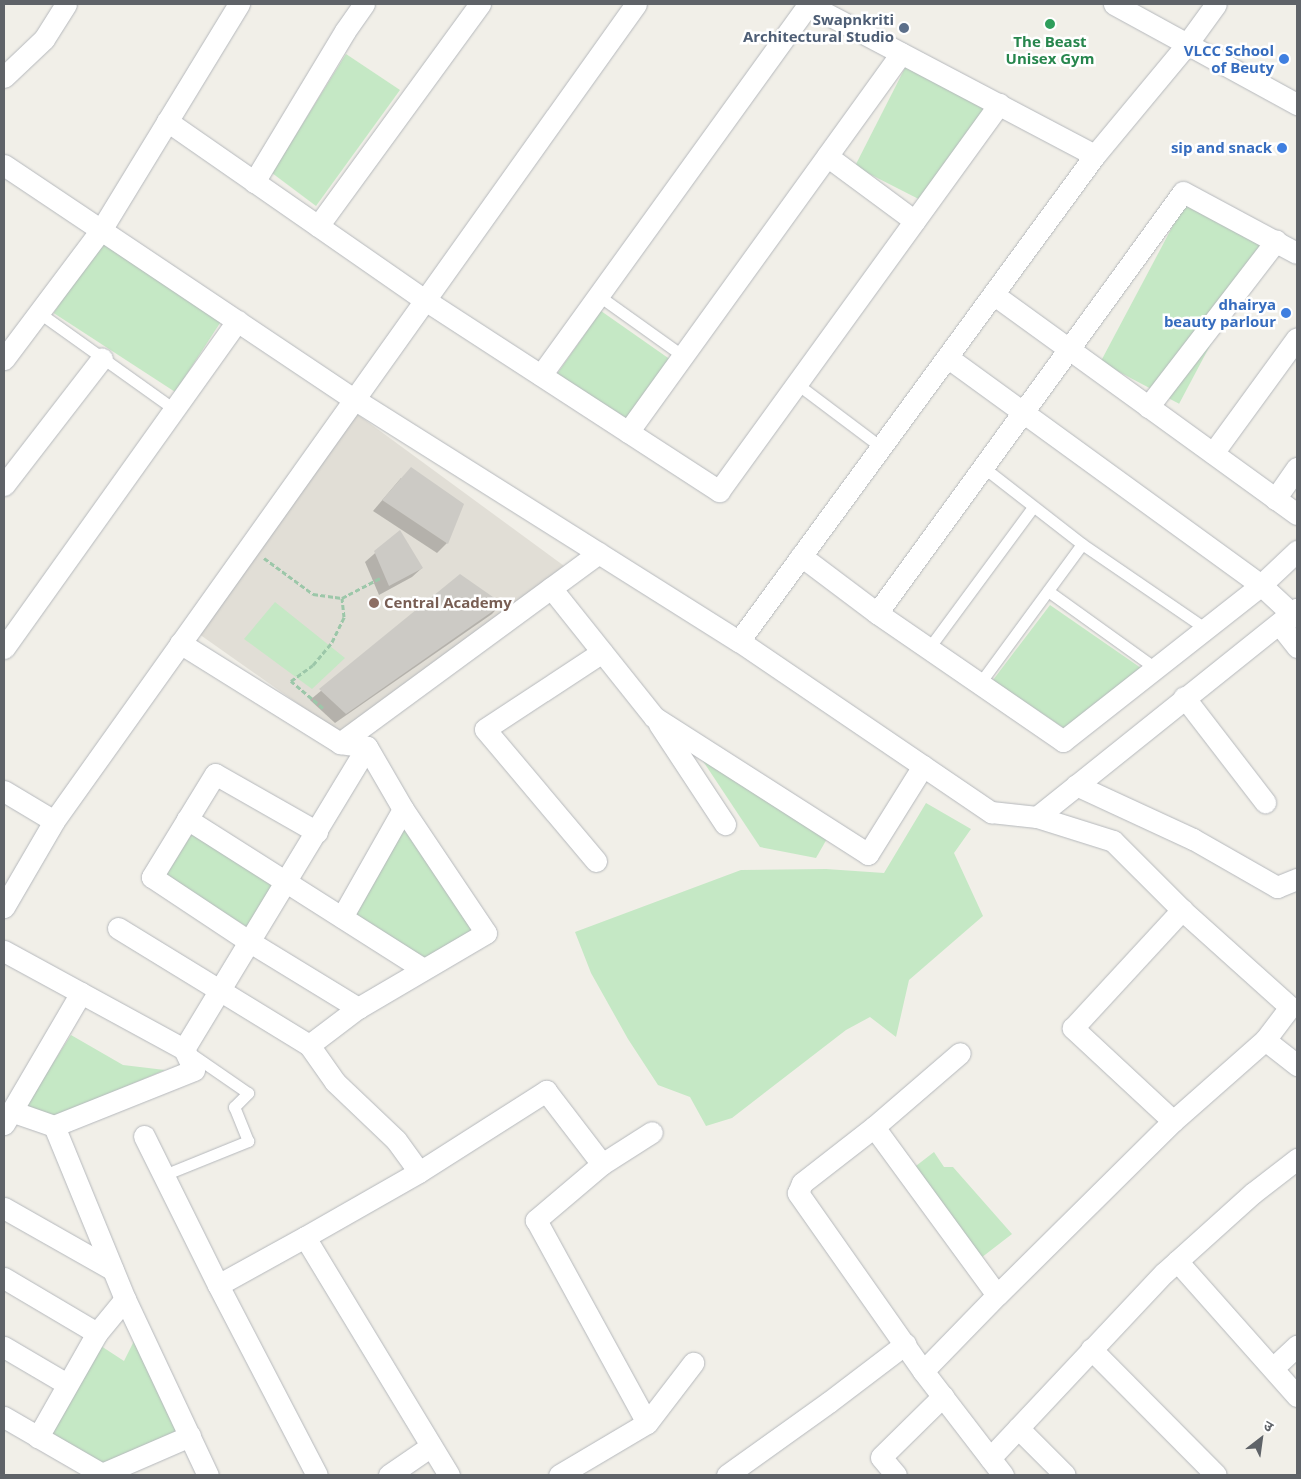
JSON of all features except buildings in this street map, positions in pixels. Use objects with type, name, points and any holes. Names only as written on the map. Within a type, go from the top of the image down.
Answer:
[{"type":"street","points":[[4,77],[44,39],[66,4]]},
{"type":"street","points":[[4,359],[101,230],[239,4]]},
{"type":"street","points":[[254,182],[345,31],[364,4]]},
{"type":"street","points":[[318,226],[480,4]]},
{"type":"street","points":[[4,907],[54,821],[636,4]]},
{"type":"street","points":[[541,375],[809,4],[1095,155]]},
{"type":"street","points":[[1114,4],[1297,104]]},
{"type":"street","points":[[739,641],[1095,155],[1187,44],[1216,4]]},
{"type":"street","points":[[628,432],[901,53]]},
{"type":"street","points":[[167,121],[425,300],[719,491],[999,104]]},
{"type":"street","points":[[828,156],[915,221]]},
{"type":"street","points":[[4,165],[354,399],[739,641],[991,812],[1037,816],[1113,841],[1182,910],[1294,1004],[1265,1040],[1173,1121],[923,1370]]},
{"type":"street","points":[[877,613],[1183,192],[1297,253]]},
{"type":"street","points":[[1148,407],[1276,241]]},
{"type":"street","points":[[993,294],[1297,514]]},
{"type":"street","points":[[4,648],[237,321]]},
{"type":"street","points":[[1213,453],[1297,338]]},
{"type":"street","points":[[947,357],[1294,611]]},
{"type":"street","points":[[4,485],[102,358]]},
{"type":"street","points":[[1275,498],[1297,468]]},
{"type":"street","points":[[801,556],[877,613],[1063,741],[1261,585],[1297,551]]},
{"type":"street","points":[[340,743],[599,553]]},
{"type":"street","points":[[552,588],[654,717],[725,824]]},
{"type":"street","points":[[1294,611],[1283,629],[1297,648]]},
{"type":"street","points":[[1037,816],[1294,611]]},
{"type":"street","points":[[180,643],[340,743],[367,747]]},
{"type":"street","points":[[596,861],[485,729],[602,652]]},
{"type":"street","points":[[1184,697],[1265,802]]},
{"type":"street","points":[[654,717],[868,854],[923,766]]},
{"type":"street","points":[[309,1046],[358,1008],[486,933],[403,809],[367,747]]},
{"type":"street","points":[[184,1049],[367,747]]},
{"type":"street","points":[[317,832],[215,774],[152,877],[250,942],[358,1008]]},
{"type":"street","points":[[1076,785],[1193,839],[1277,887],[1297,879]]},
{"type":"street","points":[[4,791],[54,821]]},
{"type":"street","points":[[342,917],[403,809]]},
{"type":"street","points":[[187,819],[423,969]]},
{"type":"street","points":[[1173,1121],[1073,1028],[1182,910]]},
{"type":"street","points":[[118,928],[309,1046],[336,1082],[396,1140],[419,1172]]},
{"type":"street","points":[[4,951],[184,1049],[194,1070],[54,1126],[7,1118],[81,993]]},
{"type":"street","points":[[1265,1040],[1297,1064]]},
{"type":"street","points":[[960,1053],[874,1127],[802,1183],[798,1193],[923,1370],[1003,1475]]},
{"type":"street","points":[[218,1285],[419,1172],[546,1091],[602,1164]]},
{"type":"street","points":[[54,1126],[125,1299],[208,1475]]},
{"type":"street","points":[[874,1127],[997,1295]]},
{"type":"street","points":[[647,1423],[536,1220],[602,1164],[652,1132]]},
{"type":"street","points":[[144,1136],[218,1285],[317,1475]]},
{"type":"street","points":[[990,1458],[1091,1349],[1177,1261],[1253,1193],[1297,1158]]},
{"type":"street","points":[[4,1208],[113,1270]]},
{"type":"street","points":[[305,1237],[449,1475]]},
{"type":"street","points":[[1177,1261],[1297,1396]]},
{"type":"street","points":[[4,1278],[97,1333]]},
{"type":"street","points":[[38,1437],[97,1333],[125,1299]]},
{"type":"street","points":[[732,1474],[905,1344]]},
{"type":"street","points":[[1273,1368],[1297,1346]]},
{"type":"street","points":[[4,1347],[67,1384]]},
{"type":"street","points":[[1091,1349],[1216,1475]]},
{"type":"street","points":[[559,1475],[647,1423],[693,1363]]},
{"type":"street","points":[[889,1473],[881,1457],[943,1396]]},
{"type":"street","points":[[4,1417],[102,1474],[190,1436]]},
{"type":"street","points":[[1018,1428],[1065,1475]]},
{"type":"street","points":[[390,1475],[431,1446]]},
{"type":"lane","points":[[599,296],[683,356]]},
{"type":"lane","points":[[38,312],[174,409]]},
{"type":"lane","points":[[797,384],[881,447]]},
{"type":"lane","points":[[983,467],[1082,544],[1206,629]]},
{"type":"lane","points":[[929,648],[1033,507]]},
{"type":"lane","points":[[980,684],[1082,544]]},
{"type":"lane","points":[[1048,591],[1156,668]]},
{"type":"lane","points":[[164,1175],[248,1141],[234,1107],[248,1094],[184,1049]]},
{"type":"path","points":[[257,553],[313,594],[342,598],[382,577]]},
{"type":"path","points":[[324,709],[291,681],[313,666],[332,642],[344,617],[342,598]]},
{"type":"shaded area","name":"Central Academy","points":[[357,414],[571,571],[341,734],[199,634]]},
{"type":"green space","points":[[346,54],[400,90],[316,206],[272,173]]},
{"type":"green space","points":[[907,64],[989,106],[937,208],[855,166]]},
{"type":"green space","points":[[1185,203],[1264,245],[1179,404],[1100,362]]},
{"type":"green space","points":[[101,240],[223,319],[175,392],[54,313]]},
{"type":"green space","points":[[601,311],[671,360],[626,424],[556,375]]},
{"type":"green space","points":[[275,602],[345,658],[312,689],[244,639]]},
{"type":"green space","points":[[1050,605],[1141,668],[1065,729],[993,680]]},
{"type":"green space","points":[[695,749],[828,837],[816,858],[760,847]]},
{"type":"green space","points":[[926,803],[971,829],[954,853],[983,916],[909,980],[896,1037],[870,1017],[846,1030],[732,1118],[706,1126],[690,1097],[658,1085],[628,1039],[591,973],[575,932],[741,870],[826,869],[884,873]]},
{"type":"green space","points":[[402,823],[479,931],[424,963],[349,913]]},
{"type":"green space","points":[[193,832],[275,883],[248,928],[165,876]]},
{"type":"green space","points":[[71,1035],[123,1065],[165,1070],[54,1117],[23,1109]]},
{"type":"green space","points":[[934,1152],[944,1167],[953,1167],[1012,1234],[977,1261],[912,1169]]},
{"type":"green space","points":[[135,1339],[179,1433],[102,1467],[49,1436],[101,1346],[124,1361]]},
{"type":"place","name":"The Beast Unisex Gym","points":[[1050,24]]},
{"type":"place","name":"Swapnkriti Architectural Studio","points":[[904,28]]},
{"type":"place","name":"VLCC School of Beuty","points":[[1284,59]]},
{"type":"place","name":"sip and snack","points":[[1282,148]]},
{"type":"place","name":"dhairya beauty parlour","points":[[1286,313]]},
{"type":"place","name":"Central Academy","points":[[374,603]]}]
